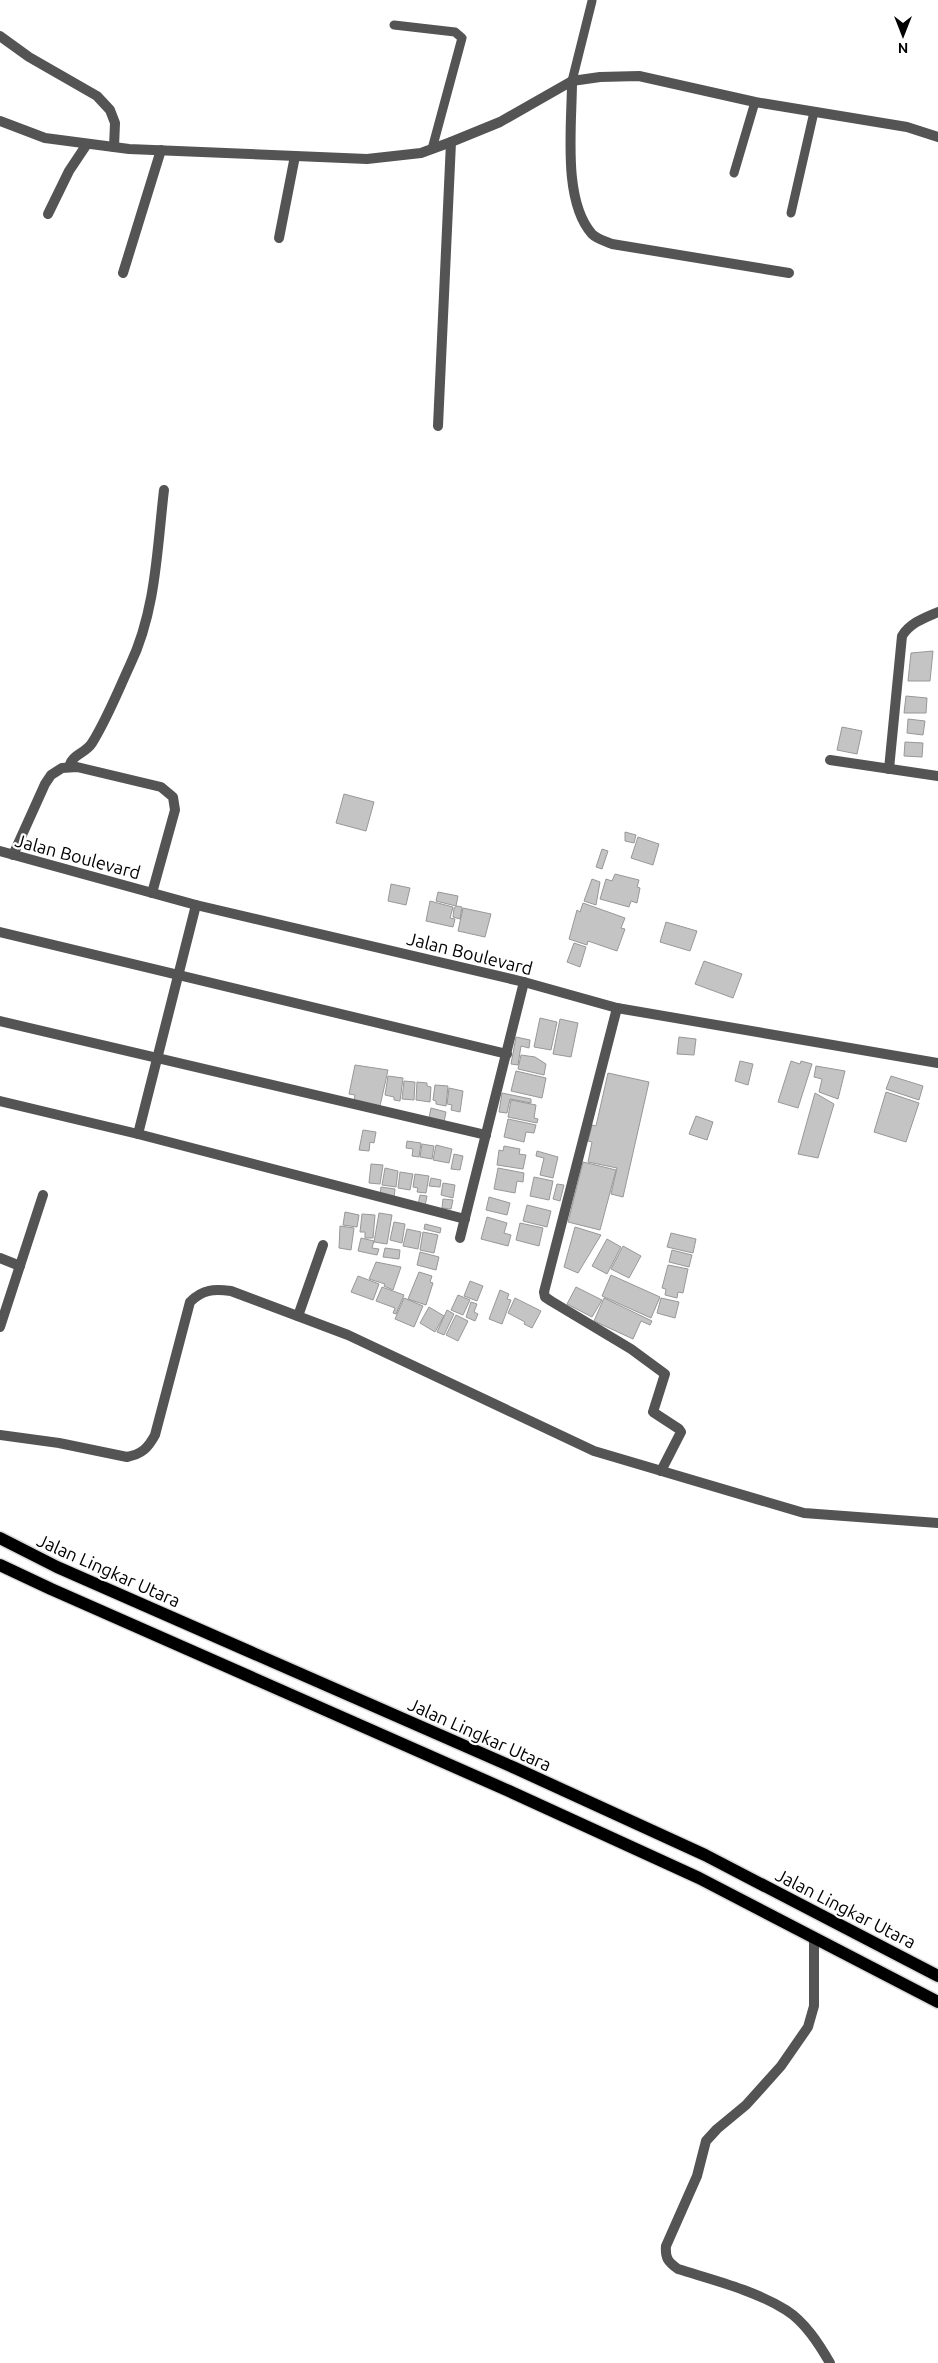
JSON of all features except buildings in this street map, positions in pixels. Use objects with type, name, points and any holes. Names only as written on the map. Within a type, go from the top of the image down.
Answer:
[{"type":"main road","name":"Jalan Lingkar Utara","points":[[0,1538],[57,1567],[516,1768],[705,1855],[938,1976]]},
{"type":"main road","points":[[0,1565],[509,1791],[699,1878],[938,2002]]},
{"type":"street","points":[[0,36],[29,57],[97,96],[110,110],[115,122],[114,147]]},
{"type":"street","points":[[0,120],[45,138],[114,147],[367,160],[421,153],[451,142],[500,122],[572,81],[600,77],[639,76],[755,102],[907,127],[938,137]]},
{"type":"street","points":[[572,81],[572,188],[581,216],[593,235],[612,244],[789,273]]},
{"type":"street","points":[[438,426],[451,142]]},
{"type":"street","points":[[48,214],[69,171],[87,144]]},
{"type":"street","points":[[123,273],[161,150]]},
{"type":"street","points":[[279,238],[295,156]]},
{"type":"street","points":[[69,767],[70,760],[92,743],[143,634],[151,598],[164,490]]},
{"type":"street","points":[[889,769],[902,636],[906,629],[914,623],[938,612]]},
{"type":"street","points":[[830,760],[938,776]]},
{"type":"street","points":[[12,855],[45,784],[56,772],[69,767],[160,788],[172,797],[175,810],[152,893]]},
{"type":"street","name":"Jalan Boulevard","points":[[0,852],[196,905],[524,982],[617,1008],[938,1063]]},
{"type":"street","points":[[138,1134],[196,905]]},
{"type":"street","points":[[0,932],[507,1054]]},
{"type":"street","points":[[460,1238],[524,982]]},
{"type":"street","points":[[617,1008],[548,1270],[544,1295],[631,1349],[665,1374],[653,1412],[681,1432],[661,1472]]},
{"type":"street","points":[[0,1021],[486,1135]]},
{"type":"street","points":[[0,1101],[138,1134],[465,1219]]},
{"type":"street","points":[[0,1327],[43,1195]]},
{"type":"street","points":[[298,1316],[323,1245]]},
{"type":"street","points":[[0,1258],[20,1266]]},
{"type":"street","points":[[0,1435],[59,1443],[127,1457],[138,1455],[149,1447],[155,1435],[190,1302],[200,1293],[218,1289],[231,1291],[348,1336],[594,1451],[804,1513],[938,1523]]},
{"type":"street","points":[[814,1938],[814,2006],[808,2026],[781,2066],[746,2105],[717,2129],[706,2141],[697,2176],[666,2246],[665,2256],[669,2263],[678,2269],[759,2297],[786,2310],[800,2322],[830,2363]]},
{"type":"lane","points":[[572,81],[592,2]]},
{"type":"lane","points":[[394,25],[455,32],[462,38],[432,149]]},
{"type":"lane","points":[[734,173],[755,102]]},
{"type":"lane","points":[[791,213],[814,112]]}]
